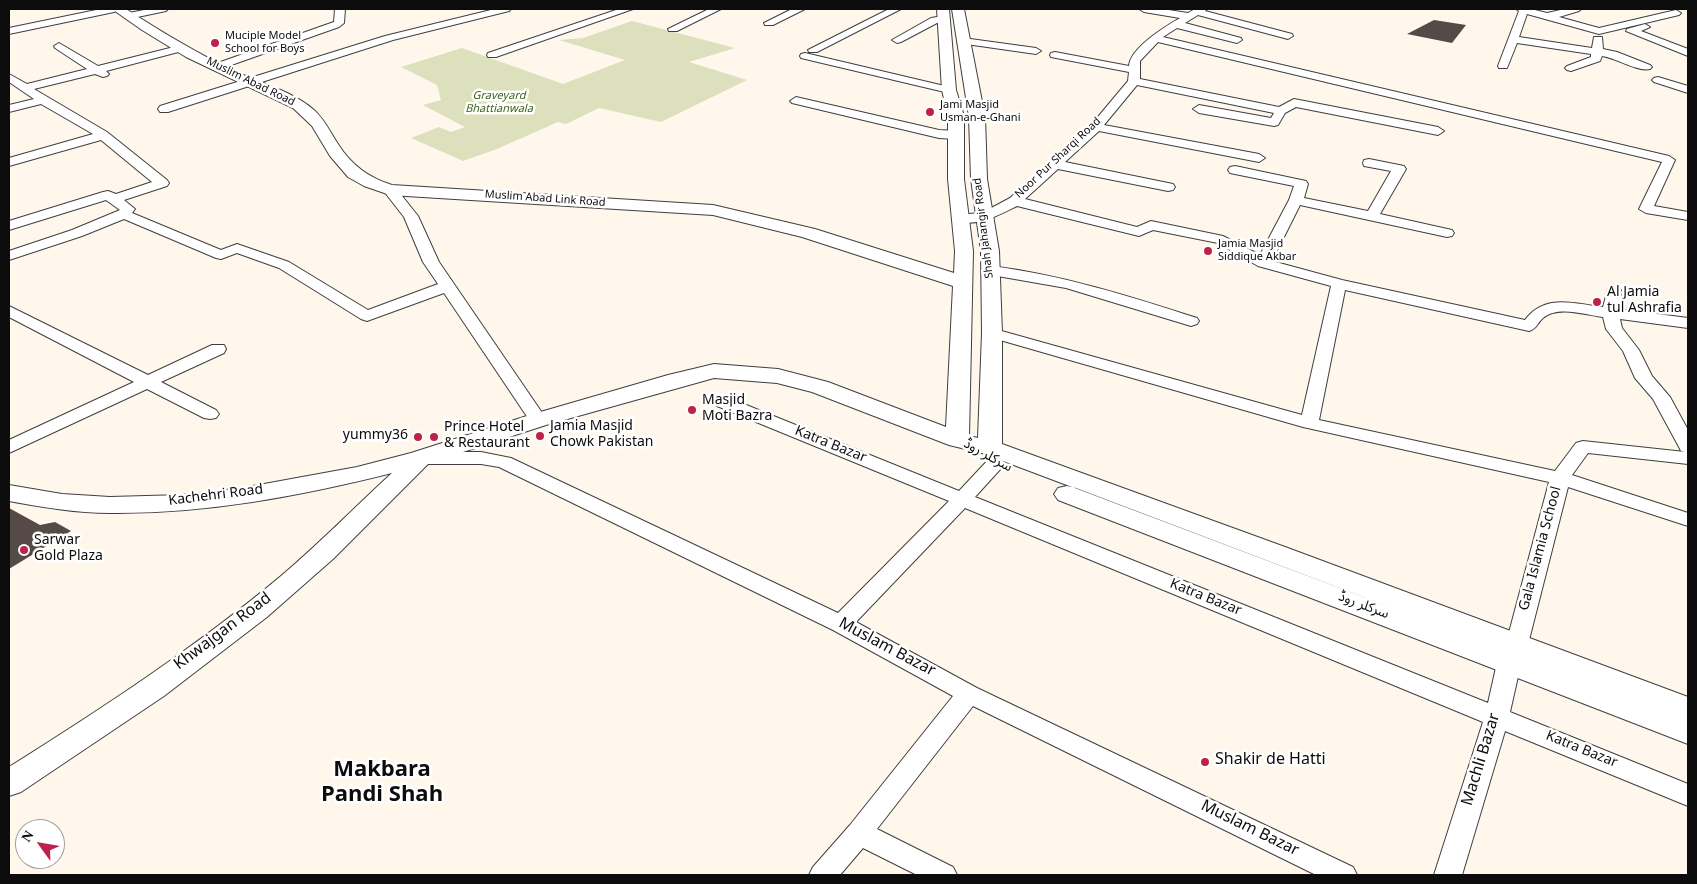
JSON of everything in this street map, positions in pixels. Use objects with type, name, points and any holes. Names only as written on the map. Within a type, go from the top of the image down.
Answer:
[{"type":"street","points":[[9,31],[114,9]]},
{"type":"street","points":[[123,12],[163,9]]},
{"type":"street","points":[[216,66],[340,23],[340,9]]},
{"type":"street","points":[[164,109],[390,38],[506,9]]},
{"type":"street","points":[[492,55],[628,9]]},
{"type":"street","points":[[673,29],[716,9]]},
{"type":"street","points":[[769,23],[800,9]]},
{"type":"street","points":[[896,9],[809,53],[949,90]]},
{"type":"street","points":[[1144,9],[1197,12],[1288,36]]},
{"type":"street","points":[[1503,66],[1522,9],[1599,30],[1680,14]]},
{"type":"street","points":[[1547,17],[1576,9]]},
{"type":"street","points":[[1665,9],[1680,14]]},
{"type":"street","points":[[897,40],[934,20],[944,11]]},
{"type":"street","name":"Shah Jahangir Road","points":[[944,11],[963,41],[977,117],[979,179],[991,270],[992,456]]},
{"type":"street","name":"Shah Jahangir Road","points":[[944,11],[949,90],[956,116],[956,179],[964,251],[957,440]]},
{"type":"street","name":"Muslim Abad Road","points":[[123,12],[182,48],[216,66],[292,101],[316,120],[338,156],[359,179],[390,190]]},
{"type":"street","name":"Noor Pur Sharqi Road","points":[[985,217],[1016,201],[1096,127],[1134,75],[1135,60],[1156,38],[1175,24],[1197,12]]},
{"type":"street","points":[[1631,31],[1680,14]]},
{"type":"street","points":[[1175,24],[1237,40]]},
{"type":"street","points":[[1616,27],[1688,53]]},
{"type":"street","points":[[1571,68],[1596,59],[1599,30]]},
{"type":"street","points":[[1156,38],[1413,113],[1669,160],[1646,209],[1688,216]]},
{"type":"street","points":[[1513,39],[1613,54],[1646,67]]},
{"type":"street","points":[[963,41],[1036,51]]},
{"type":"street","points":[[59,46],[111,79]]},
{"type":"street","points":[[25,88],[182,48]]},
{"type":"street","points":[[1056,55],[1281,111]]},
{"type":"street","points":[[9,77],[103,136],[162,183],[114,199]]},
{"type":"street","points":[[1658,80],[1688,90]]},
{"type":"street","points":[[9,109],[43,100]]},
{"type":"street","points":[[796,101],[939,134],[956,135]]},
{"type":"street","points":[[1199,109],[1269,122],[1276,120],[1281,111],[1291,104],[1413,113],[1438,131]]},
{"type":"street","points":[[1096,127],[1259,158]]},
{"type":"street","points":[[9,162],[103,136]]},
{"type":"street","points":[[1370,163],[1399,169],[1372,216]]},
{"type":"street","points":[[1055,164],[1168,187]]},
{"type":"street","points":[[1235,170],[1301,184],[1296,200],[1263,262]]},
{"type":"street","points":[[390,190],[410,216],[430,262],[538,420]]},
{"type":"street","name":"Muslim Abad Link Road","points":[[390,190],[713,210],[755,218],[964,283]]},
{"type":"street","points":[[9,226],[108,195],[128,209],[124,214],[78,233],[9,256]]},
{"type":"street","points":[[1296,200],[1446,233]]},
{"type":"street","points":[[1016,201],[1139,232],[1151,225],[1223,240],[1263,262],[1339,284],[1529,326],[1538,314],[1556,306],[1688,323]]},
{"type":"street","points":[[124,214],[221,255],[237,248],[284,265],[367,316],[447,286]]},
{"type":"street","points":[[960,218],[985,217]]},
{"type":"street","points":[[991,270],[1023,274],[1071,284],[1191,321]]},
{"type":"street","points":[[1309,423],[1339,284]]},
{"type":"street","points":[[1614,292],[1610,313],[1614,329],[1631,350],[1644,378],[1661,397],[1688,447]]},
{"type":"street","points":[[9,311],[210,414]]},
{"type":"street","points":[[992,333],[1309,423],[1560,478],[1688,520]]},
{"type":"street","points":[[9,447],[218,349]]},
{"type":"street","name":"سرکلر روڈ","points":[[538,420],[676,380],[714,372],[778,376],[812,384],[957,440],[992,456],[1513,654],[1688,732]]},
{"type":"street","name":"Katra Bazar","points":[[723,402],[1688,795]]},
{"type":"street","name":"Kachehri Road","points":[[9,493],[62,502],[110,505],[183,503],[252,494],[357,474],[420,458],[538,420]]},
{"type":"street","name":"Gala Islamia School","points":[[1513,654],[1560,478],[1583,447],[1688,458]]},
{"type":"street","points":[[841,624],[963,500],[992,456]]},
{"type":"street","name":"Muslam Bazar","points":[[420,458],[481,458],[504,462],[841,624],[969,694],[1343,875]]},
{"type":"street","name":"Khwajgan Road","points":[[9,783],[76,740],[218,640],[289,584],[337,542],[420,458]]},
{"type":"street","name":"سرکلر روڈ","points":[[1513,654],[1688,709]]},
{"type":"street","name":"Machli Bazar","points":[[1448,875],[1497,717],[1513,654]]},
{"type":"street","points":[[823,875],[859,833],[969,694]]},
{"type":"street","points":[[859,833],[943,875]]},
{"type":"green space","name":"Graveyard Bhattianwala","points":[[632,21],[735,48],[689,62],[747,80],[661,122],[599,108],[566,124],[558,122],[497,149],[463,161],[411,138],[439,127],[451,132],[465,127],[423,105],[441,100],[437,85],[401,67],[462,48],[563,84],[625,60],[559,40],[583,38]]},
{"type":"building","points":[[1434,20],[1466,25],[1452,43],[1407,34]]},
{"type":"building","name":"Sarwar Gold Plaza","points":[[9,508],[40,525],[55,522],[71,531],[9,569]]},
{"type":"place","name":"Muciple Model School for Boys","points":[[215,43]]},
{"type":"place","name":"Jami Masjid Usman-e-Ghani","points":[[930,112]]},
{"type":"place","name":"Jamia Masjid Siddique Akbar","points":[[1208,251]]},
{"type":"place","name":"Al Jamia tul Ashrafia","points":[[1597,302]]},
{"type":"place","name":"Masjid Moti Bazra","points":[[692,410]]},
{"type":"place","name":"Jamia Masjid Chowk Pakistan","points":[[540,436]]},
{"type":"place","name":"yummy36","points":[[418,437]]},
{"type":"place","name":"Prince Hotel & Restaurant","points":[[434,437]]},
{"type":"place","name":"Sarwar Gold Plaza","points":[[24,550]]},
{"type":"place","name":"Shakir de Hatti","points":[[1205,762]]},
{"type":"district","name":"Makbara Pandi Shah","points":[[382,786]]}]
